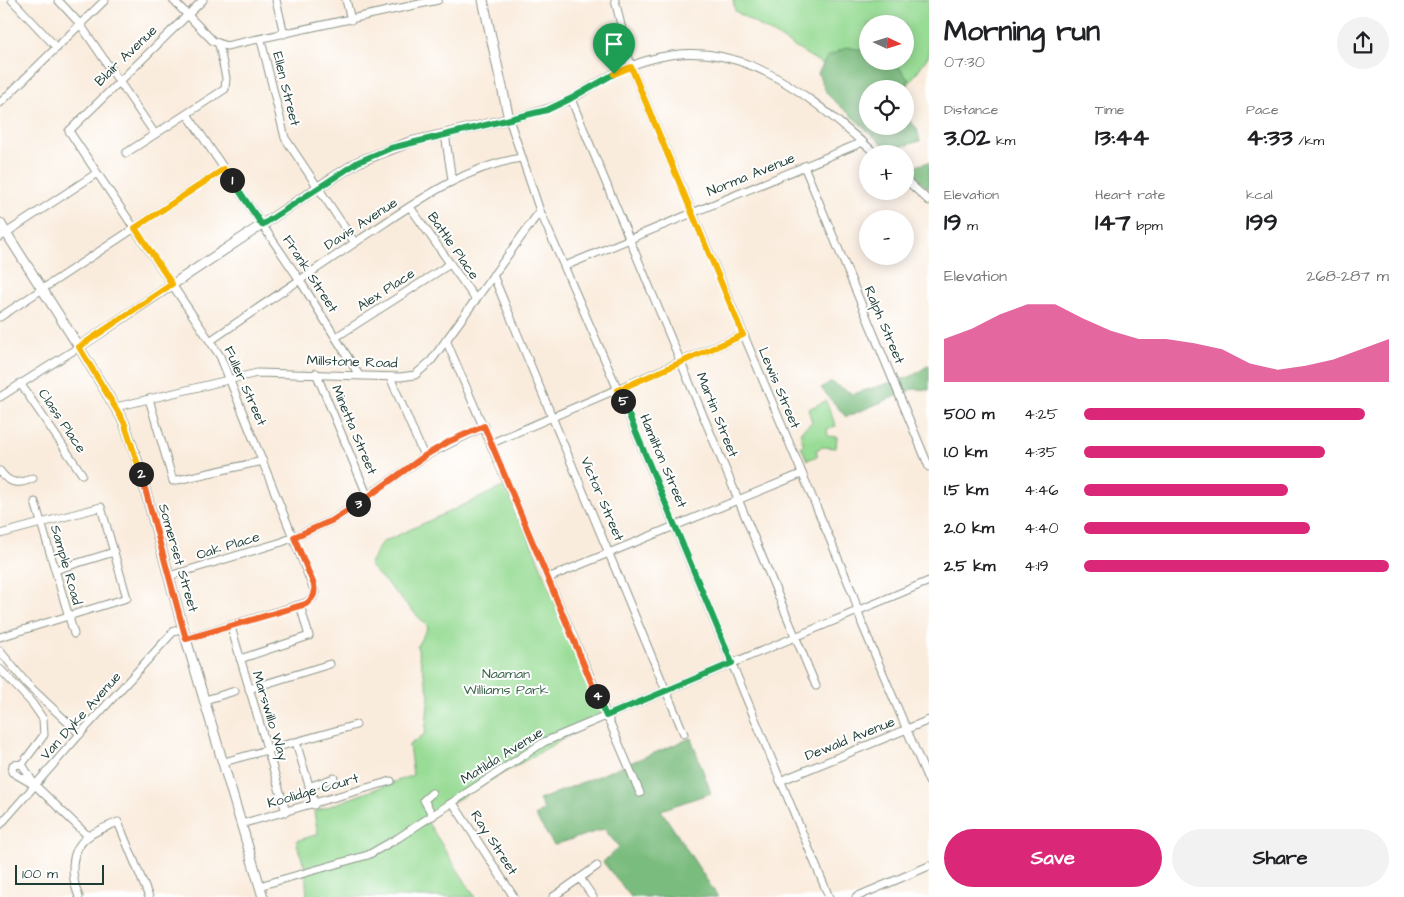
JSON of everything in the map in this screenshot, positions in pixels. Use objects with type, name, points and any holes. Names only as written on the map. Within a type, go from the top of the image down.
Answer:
[{"type":"main road","name":"Hamilton Street","points":[[483,0],[509,119]]},
{"type":"main road","points":[[79,347],[358,162],[391,148],[509,119]]},
{"type":"main road","name":"Somerset Street","points":[[0,224],[3,235],[43,290],[116,407],[137,460],[186,639],[224,762],[262,897]]},
{"type":"street","points":[[12,0],[57,48]]},
{"type":"street","points":[[58,0],[80,24],[155,134]]},
{"type":"street","points":[[0,103],[105,0]]},
{"type":"street","points":[[126,153],[225,89],[226,78],[219,45],[173,0]]},
{"type":"street","name":"Blair Avenue","points":[[69,131],[202,0]]},
{"type":"street","name":"Ellen Street","points":[[276,0],[284,34]]},
{"type":"street","points":[[346,0],[351,20]]},
{"type":"street","points":[[219,45],[226,46],[261,40],[416,3],[438,0]]},
{"type":"street","name":"Lewis Street","points":[[616,0],[631,67],[929,782]]},
{"type":"street","name":"Ellen Street","points":[[261,40],[282,129],[291,148],[355,243]]},
{"type":"street","points":[[509,119],[547,110],[614,74],[631,67],[667,57],[703,54],[753,64],[788,82],[866,145]]},
{"type":"street","name":"Martin Street","points":[[570,99],[816,686]]},
{"type":"street","name":"Frank Street","points":[[187,114],[299,279],[359,375]]},
{"type":"street","name":"Hamilton Street","points":[[509,119],[540,211],[566,266],[829,897]]},
{"type":"street","name":"Fuller Street","points":[[69,131],[210,341],[230,378],[314,585],[315,594],[306,604],[300,605]]},
{"type":"street","points":[[444,134],[452,180]]},
{"type":"street","name":"Norma Avenue","points":[[566,266],[863,142]]},
{"type":"street","name":"Davis Avenue","points":[[210,341],[299,279],[452,180],[494,162],[521,158]]},
{"type":"street","name":"Ralph Street","points":[[804,166],[929,467]]},
{"type":"street","points":[[0,317],[224,169]]},
{"type":"street","points":[[3,235],[98,172]]},
{"type":"street","points":[[914,187],[929,201]]},
{"type":"street","name":"Battle Place","points":[[410,207],[476,300]]},
{"type":"street","name":"Millstone Road","points":[[116,407],[256,372],[390,377],[415,375],[431,360],[540,211]]},
{"type":"street","name":"Alex Place","points":[[336,337],[450,264]]},
{"type":"street","name":"Victor Street","points":[[493,275],[554,416],[684,734]]},
{"type":"street","points":[[492,442],[682,363],[743,335]]},
{"type":"street","points":[[446,340],[492,442],[640,793]]},
{"type":"street","points":[[0,397],[79,347]]},
{"type":"street","name":"Minetta Street","points":[[316,373],[368,497]]},
{"type":"street","points":[[390,377],[424,456]]},
{"type":"street","name":"Class Place","points":[[20,383],[82,474]]},
{"type":"street","points":[[149,399],[174,481],[263,461]]},
{"type":"street","name":"Oak Place","points":[[169,576],[250,553],[333,520],[424,456],[450,441],[484,426]]},
{"type":"street","points":[[0,471],[12,483],[26,482],[33,478]]},
{"type":"street","points":[[548,578],[611,554],[801,474]]},
{"type":"street","name":"Sample Road","points":[[35,502],[74,634]]},
{"type":"street","points":[[0,534],[101,507],[127,598],[0,637]]},
{"type":"street","points":[[55,570],[114,552]]},
{"type":"street","name":"Matilda Avenue","points":[[259,886],[368,855],[433,816],[526,753],[606,716],[929,581]]},
{"type":"street","points":[[186,639],[300,605],[309,636],[240,658]]},
{"type":"street","name":"Marswillo Way","points":[[231,626],[286,812]]},
{"type":"street","name":"Van Dyke Avenue","points":[[0,825],[174,631],[184,628]]},
{"type":"street","points":[[0,651],[26,684],[80,734]]},
{"type":"street","points":[[249,689],[330,664]]},
{"type":"street","points":[[0,669],[32,703],[43,719],[44,736],[22,764],[14,765],[12,772],[36,786],[88,836]]},
{"type":"street","points":[[205,700],[235,691]]},
{"type":"street","name":"Dewald Avenue","points":[[780,781],[929,720]]},
{"type":"street","points":[[224,762],[356,725]]},
{"type":"street","points":[[296,742],[314,805]]},
{"type":"street","points":[[22,764],[36,786]]},
{"type":"street","points":[[310,790],[314,784],[334,778]]},
{"type":"street","name":"Koolidge Court","points":[[241,824],[314,805],[391,781]]},
{"type":"street","points":[[432,792],[424,800],[433,816]]},
{"type":"street","name":"Ray Street","points":[[453,803],[514,897]]},
{"type":"street","points":[[79,897],[72,876],[73,859],[88,836],[118,822],[149,897]]},
{"type":"street","points":[[553,897],[597,866]]},
{"type":"street","points":[[856,897],[929,866]]},
{"type":"street","points":[[580,878],[593,897]]},
{"type":"green space","points":[[733,0],[929,0],[929,55],[911,80],[859,80],[859,86],[735,11]]},
{"type":"green space","points":[[847,47],[859,49],[859,70],[901,70],[909,80],[859,80],[859,123],[827,94],[818,73],[827,57]]},
{"type":"green space","points":[[914,125],[917,128],[920,141],[906,145],[883,145],[872,135],[914,135]]},
{"type":"green space","points":[[929,162],[929,189],[914,176],[914,166]]},
{"type":"green space","points":[[929,365],[929,390],[913,389],[846,417],[821,388],[831,382],[853,394],[912,376]]},
{"type":"green space","points":[[826,401],[836,426],[827,429],[828,436],[837,437],[836,448],[823,447],[816,450],[818,456],[807,460],[801,446],[804,444],[801,439],[801,431],[812,422],[808,409]]},
{"type":"green space","name":"Naaman Williams Park","points":[[507,485],[603,716],[425,818],[475,897],[307,897],[305,868],[296,841],[318,834],[314,812],[413,775],[409,745],[425,734],[429,695],[417,646],[428,627],[369,565],[381,543]]},
{"type":"green space","points":[[691,738],[711,793],[661,810],[718,897],[631,897],[603,862],[619,847],[604,829],[554,845],[535,816],[544,809],[539,800]]},
{"type":"route","points":[[631,67],[743,335],[618,390],[732,663],[606,716],[484,426],[450,441],[426,455],[333,520],[294,537],[314,585],[315,594],[306,604],[186,639],[130,438],[116,407],[79,347],[172,284],[135,228],[224,169],[262,225],[358,162],[410,142],[547,110],[614,74],[631,67]]}]
